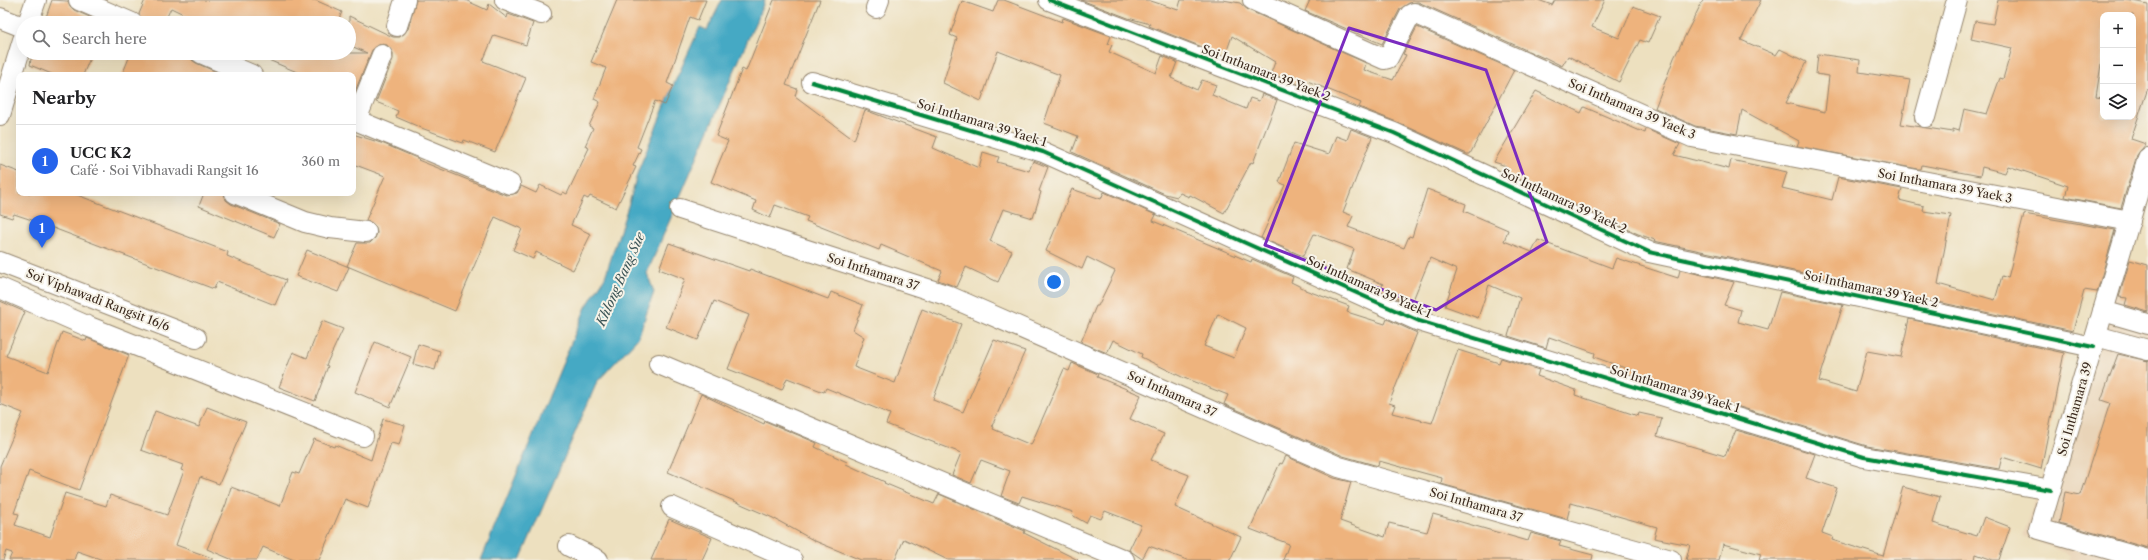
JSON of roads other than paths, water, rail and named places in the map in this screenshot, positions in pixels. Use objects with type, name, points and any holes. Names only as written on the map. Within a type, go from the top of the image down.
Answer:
[{"type":"street","points":[[30,16],[36,0]]},
{"type":"street","points":[[78,0],[116,16]]},
{"type":"street","points":[[397,26],[405,0]]},
{"type":"street","points":[[505,0],[541,14]]},
{"type":"street","name":"Soi Inthamara 39 Yaek 2","points":[[1049,0],[1394,133],[1649,252],[2094,342],[2148,350]]},
{"type":"street","name":"Soi Inthamara 39 Yaek 3","points":[[1253,0],[1384,59],[1388,58],[1410,15],[1414,13],[1692,137],[2130,221]]},
{"type":"street","points":[[1925,117],[1957,0]]},
{"type":"street","points":[[0,18],[16,24]]},
{"type":"street","points":[[356,114],[382,55]]},
{"type":"street","points":[[8,105],[18,60]]},
{"type":"street","points":[[217,60],[245,72]]},
{"type":"street","name":"Soi Inthamara 39 Yaek 1","points":[[812,82],[1043,152],[1419,321],[1864,457],[2051,490]]},
{"type":"street","points":[[356,120],[510,184]]},
{"type":"street","name":"Soi Inthamara 39","points":[[2148,158],[2039,529],[2148,560]]},
{"type":"street","points":[[242,196],[306,222],[330,228],[366,232]]},
{"type":"street","name":"Soi Inthamara 37","points":[[680,209],[946,295],[1339,467],[1671,560]]},
{"type":"street","name":"Soi Viphawadi Rangsit 16/6","points":[[0,262],[196,338]]},
{"type":"street","points":[[0,288],[87,326],[363,436]]},
{"type":"street","points":[[2103,311],[2148,324]]},
{"type":"street","points":[[660,364],[1124,560]]},
{"type":"street","points":[[672,507],[792,560]]},
{"type":"street","points":[[569,546],[598,560]]},
{"type":"water","name":"Khlong Bang Sue","points":[[722,0],[765,0],[647,273],[654,292],[638,338],[597,382],[520,560],[481,560],[586,307],[605,277],[638,171],[673,86],[700,27],[707,30]]},
{"type":"place","name":"UCC K2","points":[[42,248]]}]
